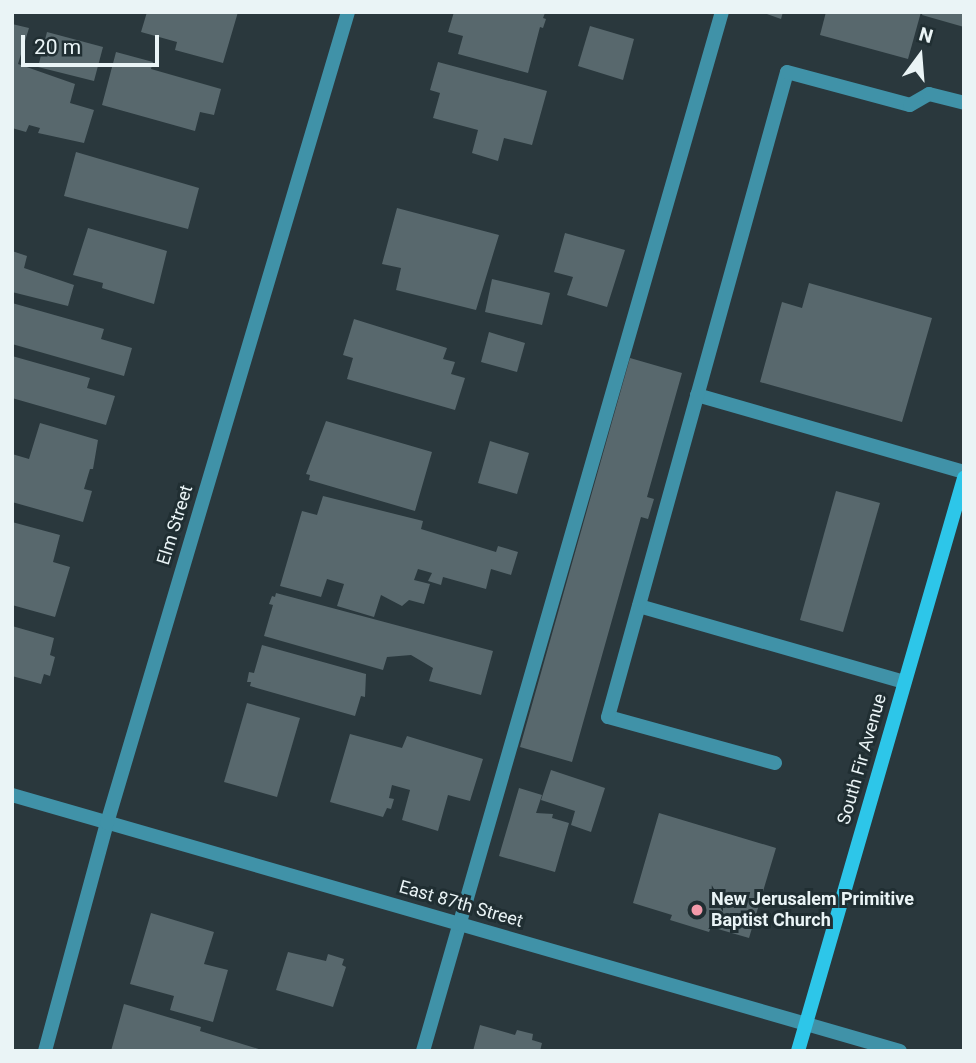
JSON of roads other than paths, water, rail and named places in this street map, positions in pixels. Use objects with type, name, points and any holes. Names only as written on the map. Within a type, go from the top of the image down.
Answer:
[{"type":"street","name":"Elm Street","points":[[45,1051],[107,822],[348,12]]},
{"type":"street","points":[[423,1051],[722,12]]},
{"type":"street","points":[[775,763],[608,717],[787,72],[910,105],[929,94],[964,103]]},
{"type":"street","points":[[697,395],[964,475]]},
{"type":"street","name":"South Fir Avenue","points":[[798,1051],[964,475]]},
{"type":"street","points":[[639,606],[904,682]]},
{"type":"street","name":"East 87th Street","points":[[12,795],[900,1051]]},
{"type":"place","name":"New Jerusalem Primitive Baptist Church","points":[[697,910]]}]
